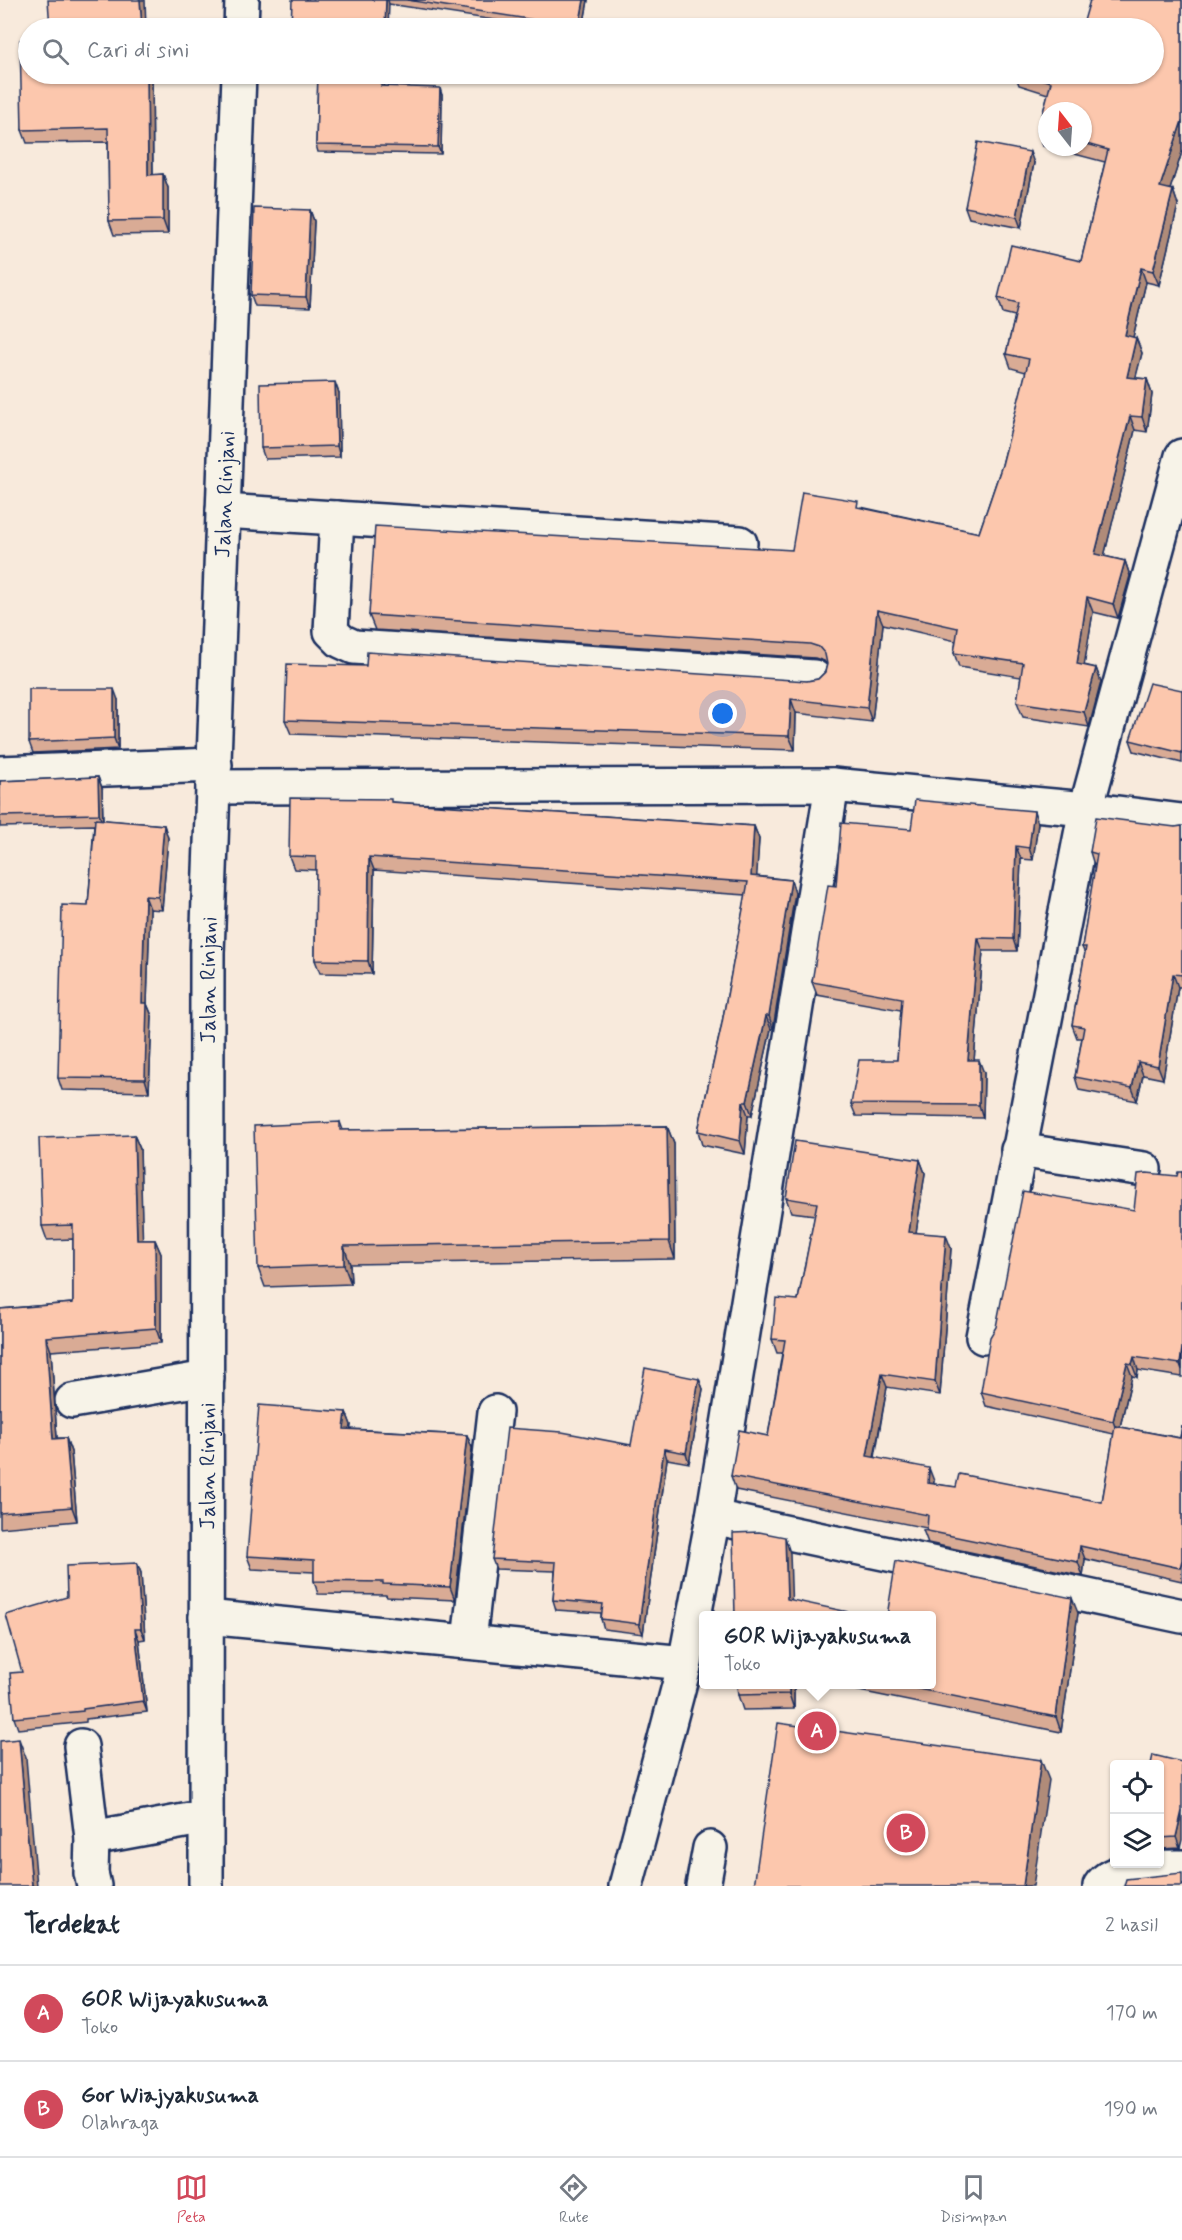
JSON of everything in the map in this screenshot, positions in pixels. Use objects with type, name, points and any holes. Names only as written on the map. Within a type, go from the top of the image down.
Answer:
[{"type":"street","points":[[241,18],[242,0]]},
{"type":"street","name":"Jalan Rinjani","points":[[206,1886],[207,953],[239,84]]},
{"type":"street","points":[[983,1337],[1086,809],[1182,456]]},
{"type":"street","points":[[223,511],[740,543]]},
{"type":"street","points":[[337,518],[331,631],[341,641],[354,647],[814,677]]},
{"type":"street","points":[[0,772],[832,785],[1086,809],[1182,821]]},
{"type":"street","points":[[626,1886],[685,1663],[713,1518],[832,785]]},
{"type":"street","points":[[1018,1150],[1144,1170]]},
{"type":"street","points":[[72,1401],[207,1377]]},
{"type":"street","points":[[469,1641],[495,1412]]},
{"type":"street","points":[[713,1518],[1182,1616]]},
{"type":"street","points":[[206,1617],[685,1663]]},
{"type":"street","points":[[81,1746],[92,1838],[94,1886]]},
{"type":"street","points":[[92,1838],[206,1817]]},
{"type":"street","points":[[703,1886],[710,1848]]},
{"type":"street","points":[[1100,1886],[1102,1882],[1118,1874],[1150,1868],[1182,1867]]},
{"type":"building","points":[[48,0],[140,0],[141,18],[49,18]]},
{"type":"building","points":[[292,0],[386,0],[385,18],[291,18]]},
{"type":"building","points":[[407,0],[584,0],[581,18],[522,18]]},
{"type":"building","points":[[1090,0],[1182,0],[1182,121],[1160,187],[1173,190],[1153,271],[1141,268],[1125,335],[1136,338],[1127,377],[1147,379],[1142,417],[1130,416],[1095,554],[1125,561],[1113,604],[1087,597],[1077,664],[1096,668],[1084,712],[1017,702],[1023,663],[954,653],[958,628],[877,610],[867,708],[791,699],[789,736],[285,720],[287,664],[366,666],[367,652],[807,681],[818,679],[825,672],[827,664],[825,654],[819,647],[810,644],[369,615],[375,526],[792,550],[802,492],[858,501],[857,507],[979,533],[1002,465],[1029,359],[1006,354],[1018,303],[998,298],[1011,245],[1081,261],[1108,150],[1092,146],[1092,102],[1046,102],[1050,84],[1164,84],[1164,18],[1085,18]]},
{"type":"building","points":[[21,84],[147,84],[148,175],[163,174],[163,220],[109,221],[108,128],[22,130]]},
{"type":"building","points":[[318,84],[381,84],[381,86],[440,88],[438,147],[316,145]]},
{"type":"building","points":[[978,142],[1030,152],[1017,217],[965,207]]},
{"type":"building","points":[[254,208],[310,210],[306,297],[251,295]]},
{"type":"building","points":[[335,382],[337,446],[261,448],[260,384]]},
{"type":"building","points":[[1149,683],[1182,690],[1182,753],[1130,740]]},
{"type":"building","points":[[29,689],[114,689],[114,738],[29,742]]},
{"type":"building","points":[[98,777],[99,814],[0,816],[0,781]]},
{"type":"building","points":[[290,798],[391,799],[391,802],[754,826],[751,876],[791,880],[769,1016],[766,1016],[747,1102],[743,1102],[740,1141],[698,1131],[721,1028],[748,882],[369,857],[368,961],[315,960],[316,857],[289,856]]},
{"type":"building","points":[[915,800],[1034,811],[1029,848],[1016,846],[1013,939],[978,938],[968,1060],[979,1060],[979,1105],[851,1104],[859,1060],[897,1060],[902,998],[812,982],[828,885],[836,886],[841,823],[911,829]]},
{"type":"building","points":[[1096,817],[1182,826],[1182,975],[1173,974],[1158,1066],[1138,1062],[1132,1088],[1075,1077],[1084,1027],[1072,1025],[1086,947],[1082,947],[1097,854],[1090,852]]},
{"type":"building","points":[[95,819],[164,825],[158,897],[145,896],[142,1003],[147,1003],[145,1079],[58,1078],[62,905],[88,906]]},
{"type":"building","points":[[340,1122],[340,1130],[667,1126],[669,1241],[344,1246],[344,1265],[258,1268],[254,1126]]},
{"type":"building","points":[[134,1135],[137,1240],[155,1240],[156,1328],[46,1337],[53,1439],[66,1438],[72,1507],[0,1513],[0,1309],[73,1303],[73,1225],[42,1226],[39,1138]]},
{"type":"building","points":[[795,1141],[920,1160],[909,1232],[946,1235],[935,1382],[882,1374],[867,1456],[929,1468],[928,1483],[956,1487],[959,1474],[1102,1502],[1115,1426],[1180,1438],[1182,1426],[1182,1560],[1180,1568],[1080,1546],[1078,1562],[923,1530],[927,1530],[928,1515],[731,1476],[739,1430],[768,1436],[785,1340],[772,1339],[776,1298],[798,1300],[817,1203],[786,1198]]},
{"type":"building","points":[[1178,1172],[1182,1172],[1182,1348],[1180,1364],[1134,1357],[1132,1364],[1127,1363],[1113,1421],[981,1392],[990,1337],[996,1327],[1023,1191],[1134,1210],[1138,1174],[1177,1176]]},
{"type":"building","points":[[645,1368],[699,1379],[686,1453],[664,1449],[639,1624],[601,1619],[603,1604],[553,1600],[556,1562],[492,1559],[507,1428],[562,1432],[631,1445]]},
{"type":"building","points":[[259,1405],[346,1412],[344,1429],[467,1435],[450,1587],[383,1584],[383,1582],[314,1581],[314,1560],[247,1556]]},
{"type":"building","points":[[759,1532],[785,1537],[787,1599],[843,1611],[735,1611],[733,1533]]},
{"type":"building","points":[[896,1561],[1072,1598],[1056,1717],[919,1689],[936,1689],[936,1611],[888,1611]]},
{"type":"building","points":[[137,1563],[141,1629],[135,1629],[143,1701],[83,1709],[83,1711],[14,1718],[10,1673],[22,1672],[6,1615],[67,1597],[66,1566]]},
{"type":"building","points":[[737,1689],[789,1689],[789,1694],[738,1695]]},
{"type":"building","points":[[778,1723],[1041,1760],[1023,1886],[754,1886]]},
{"type":"building","points":[[19,1739],[32,1886],[0,1886],[0,1741]]},
{"type":"building","points":[[1153,1755],[1182,1762],[1182,1811],[1176,1837],[1164,1838],[1164,1760],[1152,1760]]},
{"type":"building","points":[[1182,1873],[1182,1886],[1124,1886],[1126,1879]]},
{"type":"place","name":"GOR Wijayakusuma","points":[[817,1731]]},
{"type":"place","name":"Gor Wiajyakusuma","points":[[906,1833]]}]
